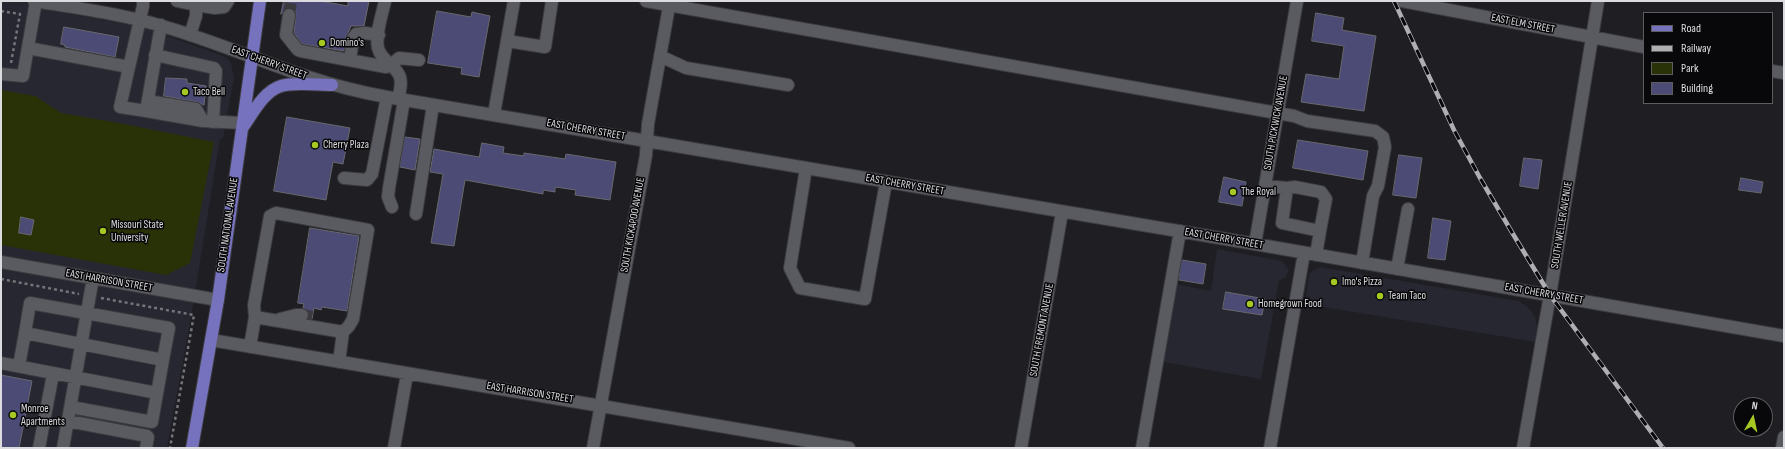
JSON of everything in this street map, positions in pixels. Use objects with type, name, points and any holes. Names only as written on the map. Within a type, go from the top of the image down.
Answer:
[{"type":"main road","name":"SOUTH NATIONAL AVENUE","points":[[192,448],[218,300],[260,1]]},
{"type":"main road","points":[[242,126],[256,107],[271,91],[282,86],[332,84]]},
{"type":"street","points":[[5,74],[24,76],[36,1]]},
{"type":"street","name":"EAST CHERRY STREET","points":[[36,1],[161,25],[332,84],[396,99],[647,140],[1784,336]]},
{"type":"street","points":[[143,1],[120,107],[147,106],[196,109],[208,122],[242,126]]},
{"type":"street","points":[[177,1],[197,3],[215,8],[226,6],[228,1]]},
{"type":"street","points":[[344,178],[367,180],[372,174],[396,99],[401,78],[378,49],[378,35],[385,1]]},
{"type":"street","points":[[494,114],[514,1]]},
{"type":"street","points":[[507,41],[545,47],[552,1]]},
{"type":"street","points":[[646,1],[669,3],[1278,113],[1307,121],[1375,131],[1383,136],[1385,147],[1378,186],[1373,196],[1362,263]]},
{"type":"street","name":"SOUTH PICKWICK AVENUE","points":[[1256,244],[1297,1]]},
{"type":"street","name":"EAST ELM STREET","points":[[1402,1],[1643,47]]},
{"type":"street","name":"SOUTH WELLER AVENUE","points":[[1523,448],[1550,295],[1598,1]]},
{"type":"street","points":[[190,34],[196,16],[197,3]]},
{"type":"street","name":"SOUTH KICKAPOO AVENUE","points":[[593,448],[646,155],[648,124],[669,3]]},
{"type":"street","points":[[289,15],[286,35],[298,50],[386,67],[390,66],[399,58],[419,60]]},
{"type":"street","points":[[147,106],[161,25]]},
{"type":"street","points":[[350,60],[356,34],[365,33],[378,35]]},
{"type":"street","points":[[28,48],[129,67]]},
{"type":"street","points":[[155,55],[214,68],[216,72],[208,122]]},
{"type":"street","points":[[660,56],[686,68],[788,85]]},
{"type":"street","points":[[1773,71],[1784,73]]},
{"type":"street","points":[[392,207],[388,197],[396,99]]},
{"type":"street","points":[[416,214],[434,105]]},
{"type":"street","points":[[806,168],[790,268],[800,288],[865,299],[886,182]]},
{"type":"street","points":[[1266,186],[1321,192],[1326,199],[1316,255]]},
{"type":"street","points":[[1287,188],[1282,223],[1320,230]]},
{"type":"street","points":[[1397,269],[1408,209]]},
{"type":"street","name":"SOUTH FREMONT AVENUE","points":[[1021,448],[1062,212]]},
{"type":"street","points":[[250,347],[255,317],[254,306],[270,216],[276,213],[368,230],[353,319],[350,326],[343,332],[339,362]]},
{"type":"street","points":[[1142,448],[1180,232]]},
{"type":"street","points":[[1270,448],[1304,253]]},
{"type":"street","name":"EAST HARRISON STREET","points":[[1,262],[218,300]]},
{"type":"street","points":[[63,448],[93,278]]},
{"type":"street","points":[[19,366],[30,303],[169,328],[152,422],[71,407]]},
{"type":"street","points":[[276,320],[296,315],[307,316],[327,329]]},
{"type":"street","points":[[255,317],[343,332]]},
{"type":"street","points":[[25,333],[163,360]]},
{"type":"street","name":"EAST HARRISON STREET","points":[[211,340],[849,448]]},
{"type":"street","points":[[1,363],[157,393]]},
{"type":"street","points":[[40,448],[53,374]]},
{"type":"street","points":[[394,448],[407,374]]},
{"type":"street","points":[[68,421],[147,436],[146,448]]},
{"type":"street","points":[[1782,448],[1784,437]]},
{"type":"path","points":[[1,11],[20,14],[5,74]]},
{"type":"path","points":[[1,279],[90,296]]},
{"type":"shaded area","name":"Missouri State University","points":[[1,1],[30,1],[29,7],[140,26],[226,57],[231,63],[234,78],[223,139],[220,139],[190,323],[167,448],[1,448]]},
{"type":"shaded area","points":[[1217,249],[1282,261],[1289,270],[1285,278],[1279,281],[1261,379],[1163,362],[1175,284],[1211,291]]},
{"type":"shaded area","points":[[1320,267],[1519,301],[1531,310],[1535,317],[1538,332],[1536,342],[1305,304],[1309,275],[1312,271]]},
{"type":"green space","points":[[1,90],[35,96],[61,113],[214,142],[190,263],[166,275],[1,245]]},
{"type":"building","points":[[284,1],[320,1],[348,6],[348,1],[369,1],[364,26],[351,26],[346,37],[344,51],[302,44],[294,33],[296,12],[290,8],[287,8],[281,14]]},
{"type":"building","points":[[437,11],[471,17],[472,12],[490,16],[479,77],[461,74],[462,68],[428,63]]},
{"type":"building","points":[[1316,13],[1344,18],[1342,30],[1376,36],[1364,111],[1301,102],[1306,74],[1339,79],[1344,46],[1312,41]]},
{"type":"building","points":[[64,27],[119,37],[115,57],[65,47],[65,45],[61,44]]},
{"type":"building","name":"Taco Bell","points":[[166,78],[187,79],[187,83],[206,86],[204,105],[197,102],[164,96]]},
{"type":"building","name":"Cherry Plaza","points":[[287,117],[350,128],[343,164],[333,162],[326,200],[274,191]]},
{"type":"building","points":[[405,137],[420,139],[415,170],[400,167]]},
{"type":"building","points":[[1298,140],[1368,151],[1363,180],[1293,168]]},
{"type":"building","points":[[482,143],[504,147],[503,153],[524,156],[524,153],[565,159],[566,154],[616,162],[610,200],[575,195],[576,190],[555,187],[555,192],[543,190],[543,194],[465,180],[454,246],[431,243],[443,174],[430,172],[434,149],[479,157]]},
{"type":"building","points":[[1399,155],[1422,158],[1416,198],[1393,195]]},
{"type":"building","points":[[1524,158],[1542,160],[1538,189],[1520,186]]},
{"type":"building","name":"The Royal","points":[[1224,177],[1246,182],[1242,206],[1219,202]]},
{"type":"building","points":[[1741,178],[1763,182],[1761,193],[1739,190]]},
{"type":"building","points":[[21,217],[34,220],[31,235],[19,233]]},
{"type":"building","points":[[1433,218],[1451,221],[1445,260],[1428,258]]},
{"type":"building","points":[[310,228],[359,236],[347,311],[322,307],[321,310],[314,308],[312,319],[309,319],[309,312],[303,308],[304,304],[298,303]]},
{"type":"building","points":[[1182,260],[1206,264],[1203,284],[1179,280]]},
{"type":"building","points":[[1226,292],[1265,299],[1262,315],[1223,309]]},
{"type":"building","name":"Monroe Apartments","points":[[1,375],[32,381],[19,448],[1,448]]},
{"type":"tunnel","points":[[289,15],[291,1]]},
{"type":"tunnel","points":[[302,315],[312,317]]},
{"type":"railway","points":[[1394,1],[1454,130],[1513,234],[1550,295],[1663,448]]},
{"type":"place","name":"Domino's","points":[[322,43]]},
{"type":"place","name":"Taco Bell","points":[[185,92]]},
{"type":"place","name":"Cherry Plaza","points":[[315,145]]},
{"type":"place","name":"The Royal","points":[[1233,192]]},
{"type":"place","name":"Missouri State University","points":[[103,231]]},
{"type":"place","name":"Imo's Pizza","points":[[1334,282]]},
{"type":"place","name":"Team Taco","points":[[1380,296]]},
{"type":"place","name":"Homegrown Food","points":[[1250,304]]},
{"type":"place","name":"Monroe Apartments","points":[[13,415]]}]
